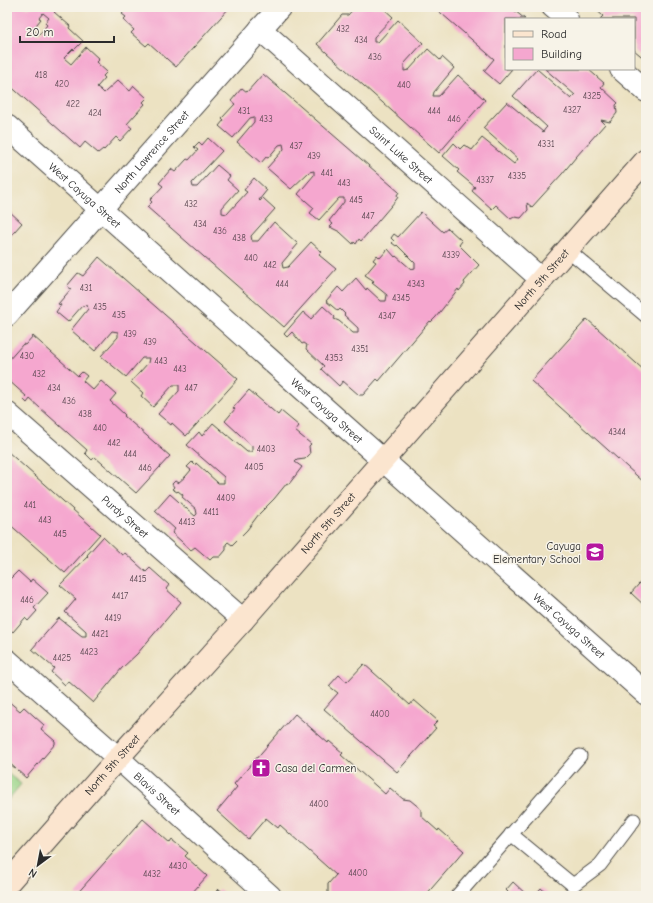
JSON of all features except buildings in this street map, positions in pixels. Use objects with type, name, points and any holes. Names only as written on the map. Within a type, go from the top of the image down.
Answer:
[{"type":"street","name":"North Lawrence Street","points":[[7,315],[280,7]]},
{"type":"street","points":[[553,7],[566,18]]},
{"type":"street","name":"Saint Luke Street","points":[[260,29],[542,280]]},
{"type":"street","points":[[623,70],[646,91]]},
{"type":"street","name":"West Cayuga Street","points":[[7,126],[646,694]]},
{"type":"street","name":"North 5th Street","points":[[7,884],[118,758],[243,620],[646,160]]},
{"type":"street","name":"Purdy Street","points":[[7,413],[243,620]]},
{"type":"street","name":"Blavis Street","points":[[7,660],[270,896]]},
{"type":"lane","points":[[568,250],[646,316]]},
{"type":"lane","points":[[457,896],[580,756]]},
{"type":"lane","points":[[511,834],[573,885],[600,865],[634,820]]},
{"type":"green space","points":[[7,773],[21,784],[7,801]]},
{"type":"place","name":"Cayuga Elementary School","points":[[595,552]]},
{"type":"place","name":"Casa del Carmen","points":[[261,768]]}]
